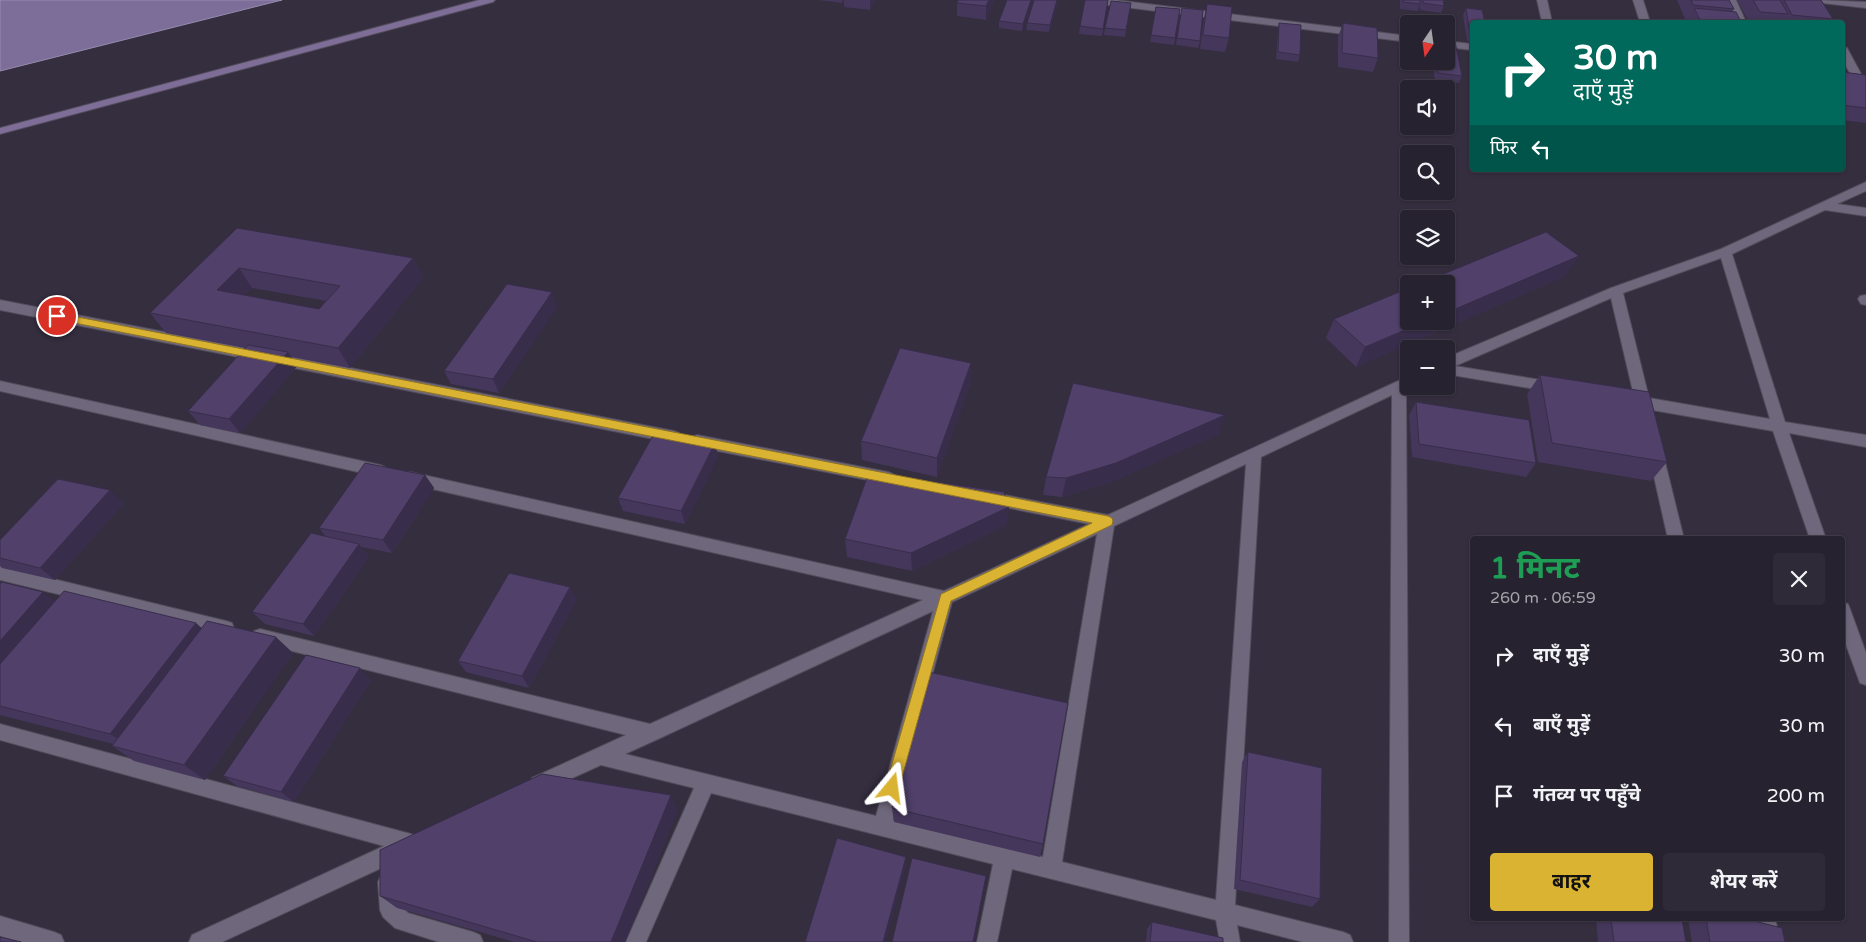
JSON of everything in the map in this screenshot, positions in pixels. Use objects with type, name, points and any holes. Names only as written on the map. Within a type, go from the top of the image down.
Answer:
[{"type":"street","points":[[0,132],[490,0]]},
{"type":"street","points":[[1091,0],[1172,5],[1400,38]]},
{"type":"street","points":[[1542,0],[1547,20]]},
{"type":"street","points":[[1638,0],[1644,20]]},
{"type":"street","points":[[1730,0],[1740,20]]},
{"type":"street","points":[[1821,2],[1866,5]]},
{"type":"street","points":[[1455,45],[1470,47]]},
{"type":"street","points":[[1845,54],[1866,92]]},
{"type":"street","points":[[1455,360],[1616,292],[1725,252],[1866,186]]},
{"type":"street","points":[[1824,206],[1866,212]]},
{"type":"street","points":[[1725,252],[1779,426],[1817,536]]},
{"type":"street","points":[[1616,292],[1675,536]]},
{"type":"street","points":[[0,305],[904,481]]},
{"type":"street","points":[[1455,371],[1568,390]]},
{"type":"street","points":[[0,386],[945,598]]},
{"type":"street","points":[[528,790],[1400,386]]},
{"type":"street","points":[[1399,942],[1404,395]]},
{"type":"street","points":[[1615,398],[1866,440]]},
{"type":"street","points":[[1230,942],[1225,912],[1254,453]]},
{"type":"street","points":[[972,495],[1108,521]]},
{"type":"street","points":[[1051,870],[1108,521]]},
{"type":"street","points":[[0,573],[652,732]]},
{"type":"street","points":[[882,826],[945,598]]},
{"type":"street","points":[[1845,618],[1866,677]]},
{"type":"street","points":[[0,732],[411,844]]},
{"type":"street","points":[[600,756],[1343,942]]},
{"type":"street","points":[[636,942],[706,782]]},
{"type":"street","points":[[199,942],[429,836]]},
{"type":"street","points":[[386,855],[390,910],[402,921],[473,942]]},
{"type":"street","points":[[987,942],[1004,858]]},
{"type":"street","points":[[1766,921],[1771,942]]},
{"type":"street","points":[[0,926],[54,942]]},
{"type":"shaded area","points":[[0,0],[282,0],[0,71]]},
{"type":"building","points":[[958,0],[989,0],[986,6],[957,3]]},
{"type":"building","points":[[1007,0],[1031,0],[1023,24],[999,21]]},
{"type":"building","points":[[1034,0],[1057,0],[1050,25],[1027,23]]},
{"type":"building","points":[[1085,0],[1108,0],[1103,29],[1080,26]]},
{"type":"building","points":[[1403,0],[1420,0],[1420,4],[1403,2]]},
{"type":"building","points":[[1423,0],[1443,0],[1444,6],[1423,3]]},
{"type":"building","points":[[1691,0],[1729,0],[1734,9],[1693,5]]},
{"type":"building","points":[[1753,0],[1780,0],[1788,14],[1760,12]]},
{"type":"building","points":[[1784,0],[1821,0],[1833,19],[1792,15]]},
{"type":"building","points":[[1111,1],[1131,3],[1126,30],[1105,28]]},
{"type":"building","points":[[1207,4],[1232,7],[1229,38],[1203,35]]},
{"type":"building","points":[[1156,7],[1180,9],[1175,38],[1151,35]]},
{"type":"building","points":[[1182,8],[1203,10],[1200,41],[1177,38]]},
{"type":"building","points":[[1466,8],[1482,10],[1484,20],[1470,20],[1470,34]]},
{"type":"building","points":[[1694,8],[1736,12],[1740,20],[1700,20]]},
{"type":"building","points":[[1279,23],[1301,25],[1300,55],[1278,52]]},
{"type":"building","points":[[1343,23],[1377,28],[1378,58],[1342,53]]},
{"type":"building","points":[[1455,42],[1462,76],[1438,73],[1438,70],[1455,70]]},
{"type":"building","points":[[1845,72],[1866,75],[1866,108],[1845,105]]},
{"type":"building","points":[[237,228],[413,258],[338,348],[150,313]],"holes":[[[239,268],[340,286],[319,309],[217,290]]]},
{"type":"building","points":[[1546,232],[1579,256],[1455,309],[1455,275],[1441,275]]},
{"type":"building","points":[[507,284],[552,292],[493,379],[444,371]]},
{"type":"building","points":[[1400,292],[1400,330],[1405,330],[1365,347],[1334,319]]},
{"type":"building","points":[[248,345],[288,352],[229,419],[188,411]]},
{"type":"building","points":[[900,348],[971,363],[937,458],[861,441]]},
{"type":"building","points":[[1540,375],[1649,392],[1667,462],[1552,443]]},
{"type":"building","points":[[1073,383],[1225,415],[1116,463],[1066,478],[1046,477]]},
{"type":"building","points":[[1416,402],[1529,420],[1536,463],[1419,444]]},
{"type":"building","points":[[656,430],[715,443],[681,511],[618,498]]},
{"type":"building","points":[[365,463],[425,475],[383,540],[319,528]]},
{"type":"building","points":[[869,472],[1004,492],[1009,507],[911,553],[845,539]]},
{"type":"building","points":[[58,479],[110,490],[40,568],[0,558],[0,540]]},
{"type":"building","points":[[311,533],[359,544],[303,624],[252,612]]},
{"type":"building","points":[[509,573],[570,587],[522,676],[458,661]]},
{"type":"building","points":[[2,582],[43,592],[0,641],[0,584]]},
{"type":"building","points":[[64,591],[196,623],[110,734],[0,706],[0,664]]},
{"type":"building","points":[[207,621],[276,637],[184,765],[112,746]]},
{"type":"building","points":[[306,655],[360,668],[281,792],[223,776]]},
{"type":"building","points":[[929,672],[1068,703],[1043,844],[892,808]]},
{"type":"building","points":[[1248,752],[1322,768],[1320,899],[1240,880]]},
{"type":"building","points":[[542,774],[671,795],[611,942],[537,942],[380,896],[380,850]]},
{"type":"building","points":[[837,838],[906,857],[883,942],[805,942]]},
{"type":"building","points":[[912,858],[986,876],[973,942],[892,942]]},
{"type":"building","points":[[1611,921],[1682,921],[1686,942],[1614,942]]},
{"type":"building","points":[[1706,921],[1754,921],[1782,928],[1785,942],[1710,942]]},
{"type":"building","points":[[1152,922],[1223,938],[1223,942],[1150,942]]},
{"type":"building","points":[[0,937],[21,942],[0,942]]},
{"type":"route","points":[[57,316],[1108,521],[945,598],[892,788]]}]
